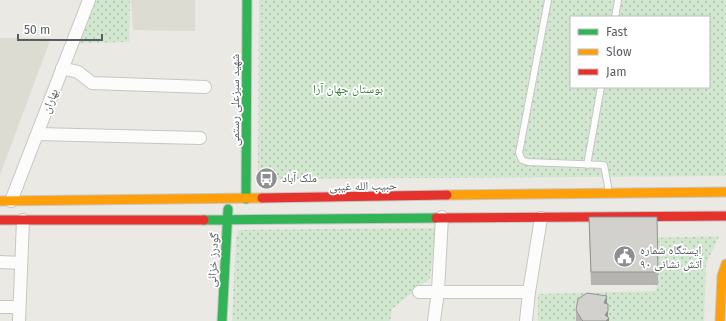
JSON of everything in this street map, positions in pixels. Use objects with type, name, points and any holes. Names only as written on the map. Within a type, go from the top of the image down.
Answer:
[{"type":"main road","name":"شهید سبزعلی رستمی","points":[[246,199],[247,0]]},
{"type":"main road","name":"حبیب الله غیبی","points":[[5,201],[726,192]]},
{"type":"main road","name":"گودرز خزائی","points":[[222,321],[228,199]]},
{"type":"main road","points":[[0,220],[228,220],[442,217],[541,218],[726,216]]},
{"type":"main road","points":[[720,321],[722,276],[726,264]]},
{"type":"street","name":"بهاران","points":[[5,201],[37,134],[89,0]]},
{"type":"street","points":[[62,68],[78,72],[92,83],[205,87]]},
{"type":"street","points":[[37,134],[200,138]]},
{"type":"street","points":[[434,321],[438,291],[442,217]]},
{"type":"street","points":[[526,321],[529,292],[541,218]]},
{"type":"street","points":[[19,321],[22,220]]},
{"type":"street","points":[[0,262],[21,263]]},
{"type":"street","points":[[420,292],[529,292]]},
{"type":"street","points":[[0,307],[20,307]]},
{"type":"lane","points":[[548,0],[519,153],[522,160],[528,162],[604,165],[609,193]]},
{"type":"lane","points":[[615,16],[618,0]]},
{"type":"lane","points":[[587,165],[601,88]]},
{"type":"shaded area","points":[[131,0],[195,0],[195,31],[133,30]]},
{"type":"shaded area","points":[[0,38],[51,38],[0,175]]},
{"type":"green space","points":[[94,0],[130,0],[129,42],[79,43]]},
{"type":"green space","name":"بوستان جهان آرا","points":[[259,0],[726,0],[726,176],[258,179]]},
{"type":"green space","points":[[436,228],[430,278],[392,309],[390,321],[232,321],[236,237],[239,230]]},
{"type":"green space","points":[[719,236],[706,264],[704,321],[538,321],[538,294],[656,291],[651,238]]},
{"type":"building","name":"ایستگاه شماره ۹۰ آتش نشانی","points":[[589,217],[657,217],[658,272],[591,272]]},
{"type":"building","points":[[587,293],[607,296],[604,303],[608,304],[608,311],[605,315],[609,318],[606,321],[582,320],[576,310],[578,299]]},
{"type":"traffic: fast","points":[[246,199],[247,0]]},
{"type":"traffic: fast","points":[[222,321],[228,209]]},
{"type":"traffic: fast","points":[[204,220],[436,218]]},
{"type":"traffic: slow","points":[[447,195],[726,192]]},
{"type":"traffic: slow","points":[[0,201],[262,198]]},
{"type":"traffic: slow","points":[[720,321],[722,276],[726,264]]},
{"type":"traffic: jam","points":[[262,198],[447,195]]},
{"type":"traffic: jam","points":[[436,218],[726,216]]},
{"type":"traffic: jam","points":[[0,220],[204,220]]},
{"type":"place","name":"ملک آباد","points":[[266,178]]},
{"type":"place","name":"ایستگاه شماره ۹۰ آتش نشانی","points":[[624,257]]}]
